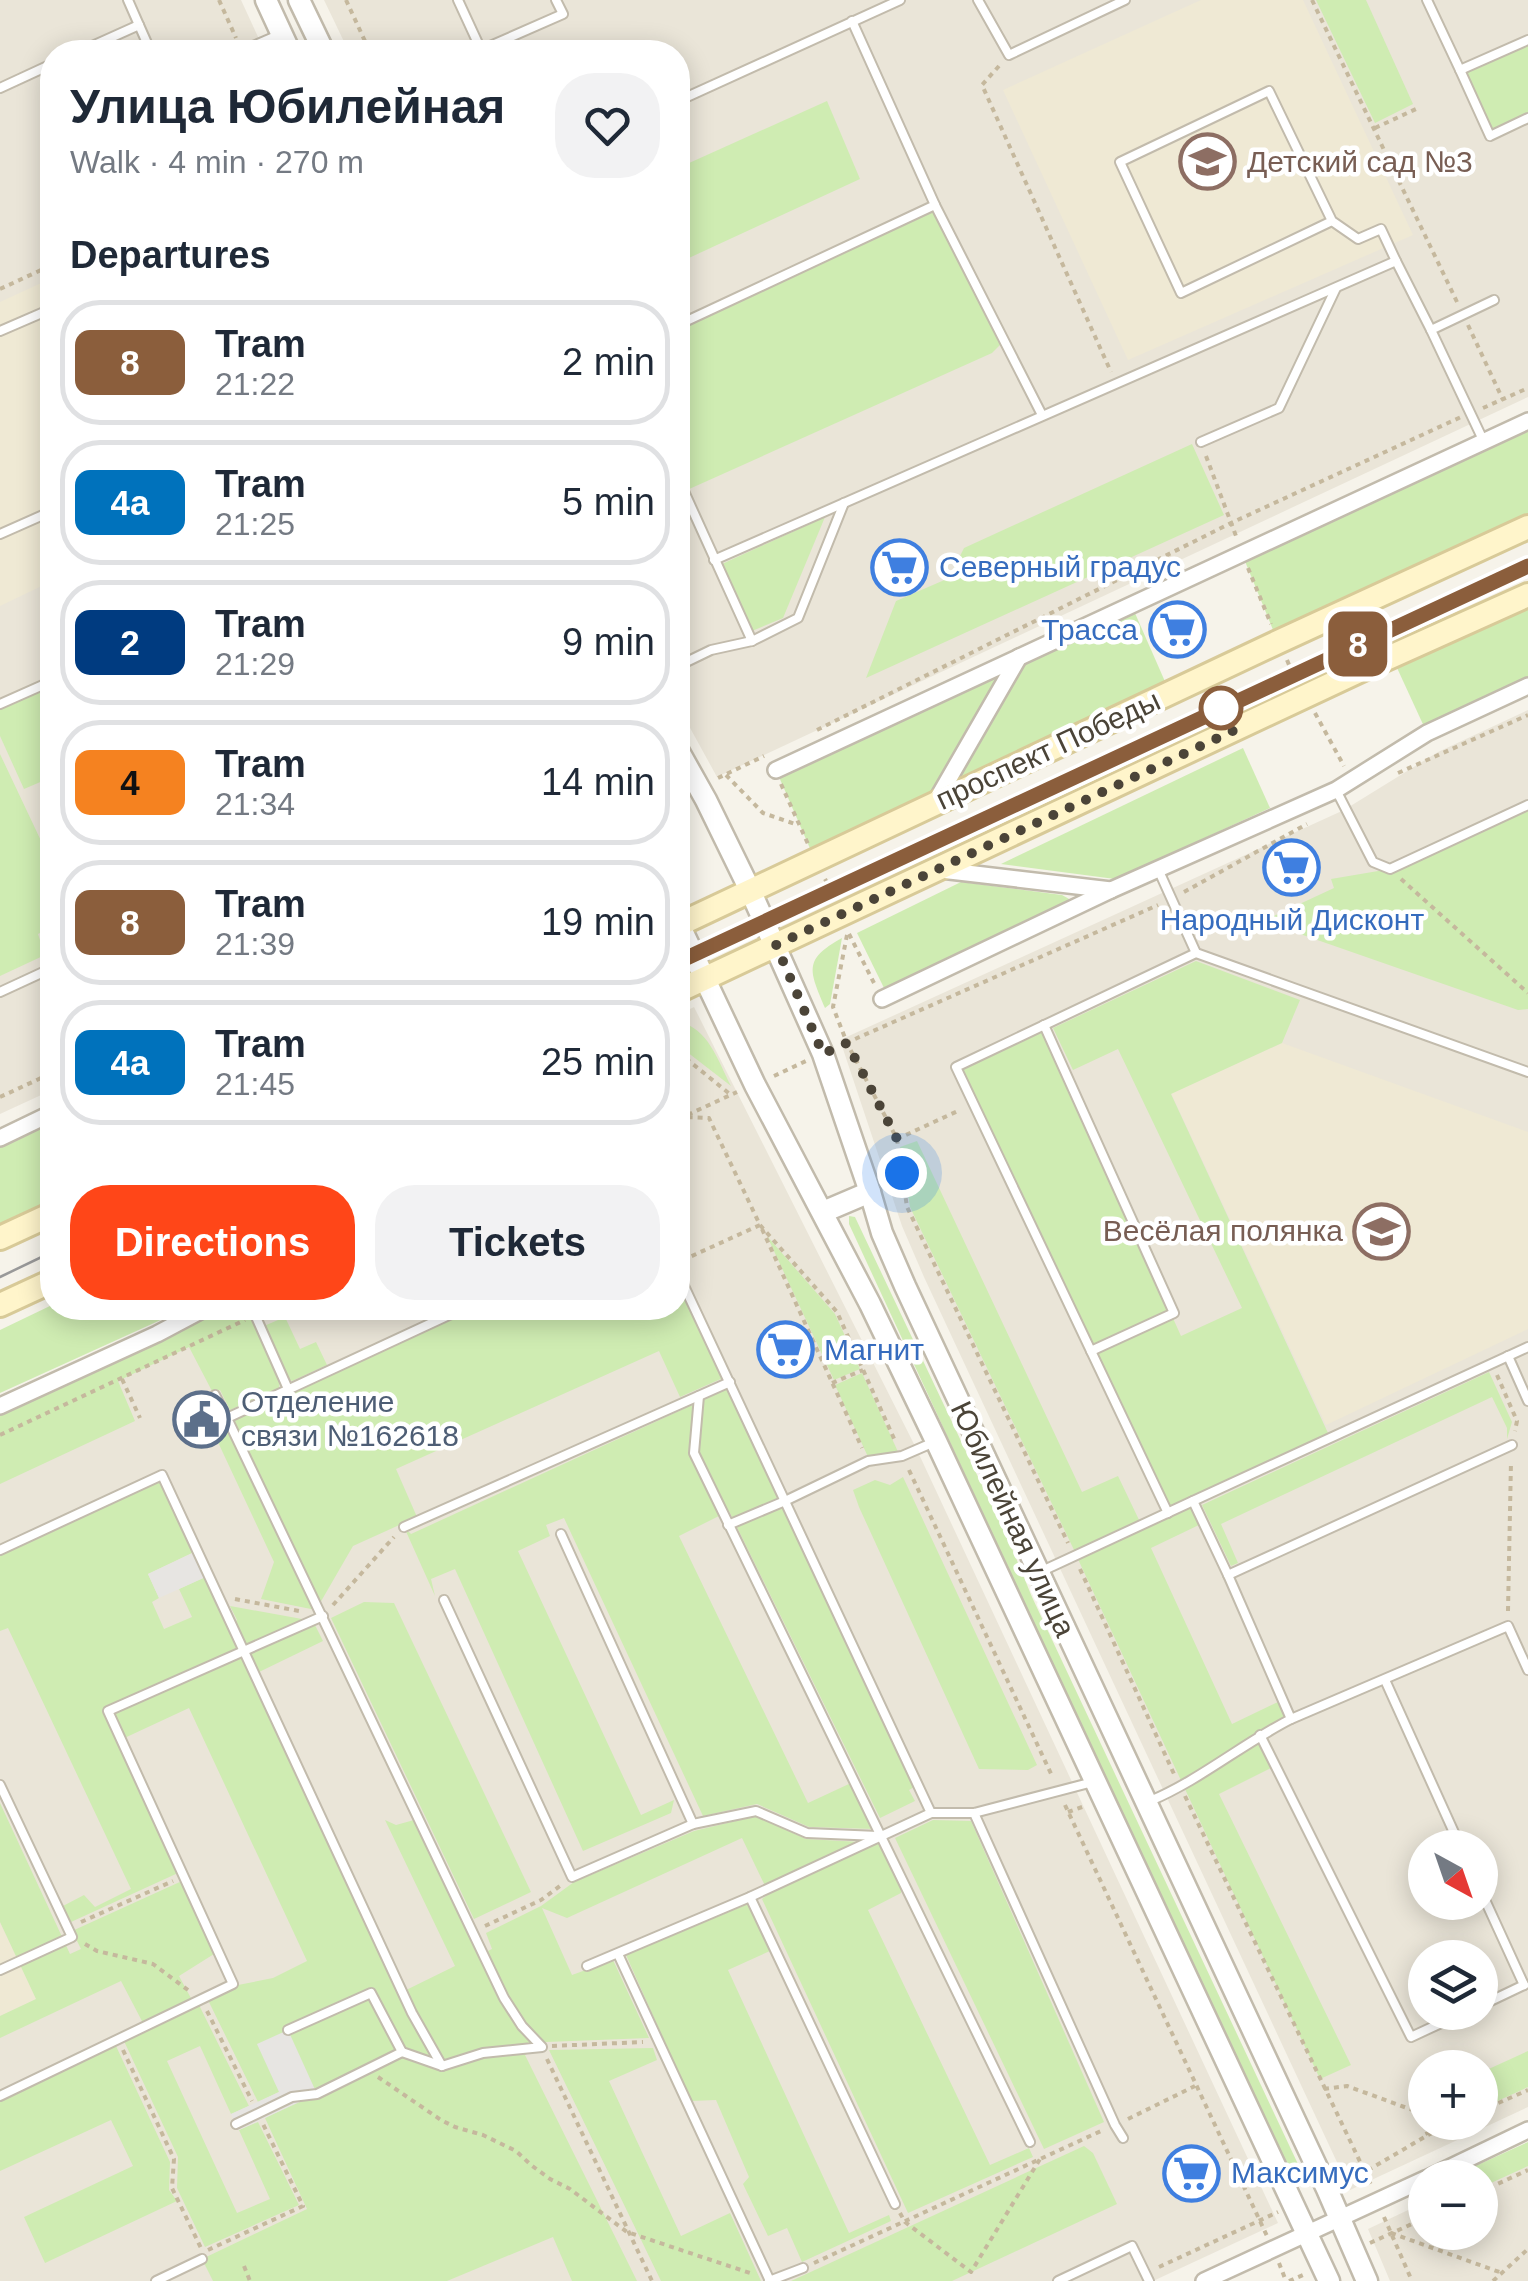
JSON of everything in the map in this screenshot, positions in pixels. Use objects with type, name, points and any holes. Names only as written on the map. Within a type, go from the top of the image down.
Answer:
[{"type":"main road","name":"проспект Победы","points":[[690,918],[1528,528]]},
{"type":"main road","name":"проспект Победы","points":[[690,985],[1528,595]]},
{"type":"main road","points":[[0,1238],[40,1220]]},
{"type":"main road","points":[[0,1305],[40,1287]]},
{"type":"street","points":[[266,0],[285,40]]},
{"type":"street","points":[[300,0],[318,40]]},
{"type":"street","points":[[776,770],[1528,421]]},
{"type":"street","points":[[935,804],[1019,657]]},
{"type":"street","points":[[882,999],[1111,890],[1336,790],[1427,733],[1528,686]]},
{"type":"street","name":"Юбилейная улица","points":[[690,772],[776,945],[823,1054],[882,1233],[905,1286],[1366,2281]]},
{"type":"street","points":[[937,870],[1111,890]]},
{"type":"street","name":"Юбилейная улица","points":[[690,949],[936,1441],[1329,2281]]},
{"type":"street","points":[[0,1138],[40,1120]]},
{"type":"street","points":[[823,1212],[870,1192]]},
{"type":"street","points":[[0,1406],[183,1320]]},
{"type":"street","points":[[1464,2160],[1528,2130]]},
{"type":"street","points":[[1204,2281],[1408,2187]]},
{"type":"lane","points":[[128,0],[146,40]]},
{"type":"lane","points":[[458,0],[476,40]]},
{"type":"lane","points":[[507,40],[563,14],[556,0]]},
{"type":"lane","points":[[690,96],[900,0]]},
{"type":"lane","points":[[978,0],[1009,55],[1124,0]]},
{"type":"lane","points":[[1428,0],[1490,136],[1528,118]]},
{"type":"lane","points":[[852,21],[935,205],[1042,415]]},
{"type":"lane","points":[[106,40],[139,25]]},
{"type":"lane","points":[[1460,70],[1528,40]]},
{"type":"lane","points":[[0,88],[40,70]]},
{"type":"lane","points":[[1332,221],[1181,293],[1120,162],[1269,90],[1332,221],[1358,239],[1381,229],[1484,442]]},
{"type":"lane","points":[[690,319],[935,205]]},
{"type":"lane","points":[[714,560],[1396,262]]},
{"type":"lane","points":[[1201,442],[1279,408],[1336,288]]},
{"type":"lane","points":[[1430,330],[1494,300]]},
{"type":"lane","points":[[0,331],[40,313]]},
{"type":"lane","points":[[690,660],[710,650],[752,641],[798,618],[844,503]]},
{"type":"lane","points":[[690,505],[752,641]]},
{"type":"lane","points":[[0,534],[40,516]]},
{"type":"lane","points":[[0,704],[40,686]]},
{"type":"lane","points":[[1336,790],[1373,862],[1390,869],[1528,805]]},
{"type":"lane","points":[[1158,870],[1196,953]]},
{"type":"lane","points":[[1168,1513],[956,1067],[1196,953],[1528,1072]]},
{"type":"lane","points":[[0,992],[40,974]]},
{"type":"lane","points":[[1044,1025],[1174,1314],[1091,1351]]},
{"type":"lane","points":[[690,1298],[931,1813]]},
{"type":"lane","points":[[257,1320],[288,1390]]},
{"type":"lane","points":[[227,1418],[438,1320]]},
{"type":"lane","points":[[1039,1573],[1528,1347]]},
{"type":"lane","points":[[1508,1356],[1528,1400]]},
{"type":"lane","points":[[404,1526],[730,1382]]},
{"type":"lane","points":[[215,1395],[504,1998],[522,2026],[542,2046]]},
{"type":"lane","points":[[699,1396],[694,1453],[1030,2142]]},
{"type":"lane","points":[[728,1524],[868,1461],[902,1456],[936,1441]]},
{"type":"lane","points":[[1228,1575],[1512,1446]]},
{"type":"lane","points":[[0,1550],[162,1475],[412,2012],[442,2066]]},
{"type":"lane","points":[[1193,1501],[1290,1719]]},
{"type":"lane","points":[[561,1534],[693,1824]]},
{"type":"lane","points":[[444,1600],[572,1877],[693,1824],[756,1812],[807,1834],[882,1836]]},
{"type":"lane","points":[[0,2096],[203,2004],[234,1984],[108,1711],[323,1616]]},
{"type":"lane","points":[[1145,1804],[1181,1788],[1290,1719],[1508,1626],[1528,1670]]},
{"type":"lane","points":[[1386,1680],[1453,1830]]},
{"type":"lane","points":[[1260,1735],[1411,2037],[1426,2030]]},
{"type":"lane","points":[[588,1966],[750,1898],[931,1813],[974,1813],[1094,1782]]},
{"type":"lane","points":[[0,1785],[70,1933],[0,1970]]},
{"type":"lane","points":[[974,1813],[1123,2138]]},
{"type":"lane","points":[[750,1898],[895,2204]]},
{"type":"lane","points":[[1495,1920],[1526,1984],[1498,1997]]},
{"type":"lane","points":[[618,1954],[770,2281],[803,2268]]},
{"type":"lane","points":[[288,2030],[371,1993],[402,2052],[442,2066],[483,2053],[542,2046]]},
{"type":"lane","points":[[236,2124],[292,2097],[317,2094],[402,2052]]},
{"type":"lane","points":[[1058,2281],[1132,2246],[1147,2277]]},
{"type":"lane","points":[[156,2281],[203,2255]]},
{"type":"path","points":[[219,0],[236,40]]},
{"type":"path","points":[[346,0],[364,40]]},
{"type":"path","points":[[1312,0],[1502,400]]},
{"type":"path","points":[[1009,55],[982,85],[1117,384]]},
{"type":"path","points":[[1373,128],[1416,109]]},
{"type":"path","points":[[0,289],[40,271]]},
{"type":"path","points":[[813,732],[1232,524],[1528,388]]},
{"type":"path","points":[[1201,442],[1292,674],[1344,767]]},
{"type":"path","points":[[1394,776],[1528,714]]},
{"type":"path","points":[[698,787],[778,749]]},
{"type":"path","points":[[726,775],[763,813],[799,825]]},
{"type":"path","points":[[690,1113],[1171,899],[1308,824]]},
{"type":"path","points":[[1390,869],[1528,993]]},
{"type":"path","points":[[848,933],[833,1007],[847,1043],[897,1139],[907,1207],[1365,2172],[1412,2281]]},
{"type":"path","points":[[690,1062],[730,1095]]},
{"type":"path","points":[[0,1097],[40,1079]]},
{"type":"path","points":[[897,1139],[974,1104]]},
{"type":"path","points":[[690,1118],[710,1118],[868,1461]]},
{"type":"path","points":[[690,1257],[760,1225]]},
{"type":"path","points":[[760,1225],[837,1312],[1260,2221],[1147,2277]]},
{"type":"path","points":[[0,1435],[235,1320]]},
{"type":"path","points":[[1492,1364],[1517,1421],[1512,1446],[1508,1626]]},
{"type":"path","points":[[832,1383],[863,1370]]},
{"type":"path","points":[[122,1378],[140,1418]]},
{"type":"path","points":[[217,1596],[323,1616],[404,1526]]},
{"type":"path","points":[[184,1876],[70,1933],[97,1951],[153,1964],[203,2004],[254,2104]]},
{"type":"path","points":[[473,1932],[542,1900],[572,1877]]},
{"type":"path","points":[[118,2040],[174,2158],[172,2188],[203,2255]]},
{"type":"path","points":[[652,2281],[542,2046],[659,2042]]},
{"type":"path","points":[[365,2070],[441,2120],[516,2151],[628,2232],[770,2281]]},
{"type":"path","points":[[824,2260],[1195,2086]]},
{"type":"path","points":[[1324,2088],[1347,2086],[1408,2108]]},
{"type":"path","points":[[1498,2104],[1528,2090]]},
{"type":"path","points":[[215,2246],[303,2206],[261,2120]]},
{"type":"path","points":[[1365,2172],[1419,2140]]},
{"type":"path","points":[[895,2204],[905,2222],[971,2272],[1040,2160]]},
{"type":"path","points":[[1498,2184],[1528,2170]]},
{"type":"path","points":[[1391,2233],[1502,2272]]},
{"type":"path","points":[[1494,2281],[1528,2249]]},
{"type":"path","points":[[244,2266],[250,2281]]},
{"type":"shaded area","points":[[0,0],[241,0],[259,40],[40,40],[40,1096],[0,1114]]},
{"type":"shaded area","points":[[324,0],[1528,0],[1528,397],[717,777],[690,728],[690,40],[343,40]]},
{"type":"shaded area","name":"Детский сад №3","points":[[1201,0],[1303,0],[1413,235],[1128,360],[1003,90]]},
{"type":"shaded area","points":[[40,284],[40,587],[0,606],[0,302]]},
{"type":"shaded area","points":[[1528,710],[1528,2107],[1498,2121],[1498,2050],[1408,2050],[1408,2140],[1457,2140],[1350,2190],[924,1277],[902,1226],[840,1040],[1344,810],[1438,752]]},
{"type":"shaded area","points":[[694,1007],[917,1450],[1278,2223],[1153,2281],[0,2281],[0,1431],[225,1320],[690,1320],[690,1009]]},
{"type":"shaded area","name":"Весёлая полянка","points":[[1282,1043],[1528,1132],[1528,1329],[1326,1425],[1171,1093]]},
{"type":"shaded area","points":[[197,1551],[208,1576],[159,1598],[148,1574]]},
{"type":"shaded area","points":[[0,1922],[37,1999],[0,2016]]},
{"type":"shaded area","points":[[288,2030],[317,2094],[239,2130],[231,2114],[279,2092],[257,2044]]},
{"type":"shaded area","points":[[1528,2153],[1528,2281],[1390,2281],[1368,2229],[1408,2210],[1408,2250],[1498,2250],[1498,2169]]},
{"type":"green space","points":[[1316,0],[1366,0],[1413,104],[1375,123]]},
{"type":"green space","points":[[1528,44],[1528,114],[1492,131],[1464,72]]},
{"type":"green space","points":[[827,101],[860,179],[690,257],[690,163]]},
{"type":"green space","points":[[934,210],[1002,343],[992,353],[690,489],[690,324]]},
{"type":"green space","points":[[1528,420],[1528,527],[1278,642],[1242,554]]},
{"type":"green space","points":[[1192,444],[1224,515],[866,678],[896,601],[949,578],[964,548]]},
{"type":"green space","points":[[825,517],[783,618],[752,631],[722,564]]},
{"type":"green space","points":[[1528,595],[1528,686],[1427,733],[1392,657]]},
{"type":"green space","points":[[1131,604],[1170,693],[815,860],[776,770]]},
{"type":"green space","points":[[40,690],[40,782],[24,789],[0,736],[0,708]]},
{"type":"green space","points":[[1243,748],[1270,808],[1115,879],[1001,864]]},
{"type":"green space","points":[[0,754],[40,839],[40,957],[0,976]]},
{"type":"green space","points":[[1528,805],[1528,1009],[1518,1010],[1263,921],[1334,888],[1331,879],[1390,869]]},
{"type":"green space","points":[[961,882],[1062,895],[1071,900],[884,988],[857,933]]},
{"type":"green space","points":[[842,938],[830,1004],[825,1008],[813,967],[820,953]]},
{"type":"green space","points":[[1196,961],[1300,1000],[1282,1043],[1171,1094],[1328,1433],[1170,1507],[962,1070],[1043,1030],[1181,1336],[1242,1308],[1118,1049],[1073,1070],[1053,1028]]},
{"type":"green space","points":[[690,1026],[705,1038],[731,1086],[690,1054]]},
{"type":"green space","points":[[40,1120],[40,1220],[0,1238],[0,1138]]},
{"type":"green space","points":[[917,1141],[1082,1492],[1118,1476],[1140,1522],[1075,1552],[910,1207],[900,1147]]},
{"type":"green space","points":[[849,1216],[855,1217],[1305,2179],[1295,2187],[849,1224]]},
{"type":"green space","points":[[767,1236],[835,1314],[860,1369],[834,1380]]},
{"type":"green space","points":[[690,1310],[723,1378],[680,1397],[659,1351],[396,1469],[417,1517],[353,1546],[316,1610],[261,1599],[274,1562],[209,1423],[223,1417],[227,1423],[451,1320],[690,1320]]},
{"type":"green space","points":[[40,1311],[40,1320],[161,1320],[0,1393],[0,1330]]},
{"type":"green space","points":[[181,1320],[252,1320],[257,1329],[286,1320],[300,1349],[316,1342],[327,1365],[292,1381],[286,1378],[280,1381],[279,1388],[230,1410],[220,1390],[213,1393],[189,1347],[118,1381],[135,1421],[0,1484],[0,1406]]},
{"type":"green space","points":[[1489,1372],[1512,1422],[1507,1439],[1507,1428],[1492,1397],[1221,1524],[1238,1563],[1231,1566],[1202,1505]]},
{"type":"green space","points":[[862,1373],[899,1454],[869,1459],[835,1385]]},
{"type":"green space","points":[[727,1389],[916,1786],[909,1790],[915,1801],[880,1818],[729,1511],[679,1536],[808,1803],[851,1783],[874,1829],[809,1827],[757,1804],[703,1816],[564,1518],[546,1525],[550,1536],[518,1551],[641,1815],[674,1800],[671,1813],[583,1851],[455,1569],[431,1579],[435,1596],[404,1527],[411,1534]]},
{"type":"green space","points":[[903,1477],[1037,1765],[1028,1770],[979,1769],[859,1507],[853,1490],[875,1480],[890,1485]]},
{"type":"green space","points":[[159,1480],[194,1552],[148,1574],[159,1598],[152,1602],[164,1629],[192,1617],[179,1589],[205,1577],[400,1993],[455,1966],[385,1820],[396,1825],[414,1820],[479,1955],[492,1949],[486,1933],[541,1906],[574,1882],[694,1831],[756,1816],[806,1839],[880,1843],[901,1893],[868,1910],[990,2165],[1029,2148],[1033,2157],[908,2213],[762,1899],[769,1894],[742,1838],[567,1918],[542,1908],[572,1975],[613,1960],[649,2038],[546,2042],[525,2055],[637,2281],[572,2281],[553,2237],[447,2281],[213,2281],[202,2259],[307,2209],[265,2118],[316,2093],[279,2092],[258,2102],[208,2000],[238,1985],[273,1978],[307,1961],[189,1708],[118,1741],[178,1873],[71,1922],[63,1906],[84,1895],[95,1907],[131,1889],[8,1628],[0,1631],[0,1555]]},
{"type":"green space","points":[[1192,1504],[1201,1524],[1151,1548],[1232,1724],[1280,1701],[1288,1718],[1257,1734],[1273,1767],[1219,1794],[1351,2065],[1320,2079],[1077,1557]]},
{"type":"green space","points":[[364,1602],[394,1603],[531,1892],[474,1919],[331,1618]]},
{"type":"green space","points":[[230,1606],[313,1621],[323,1641],[257,1673],[233,1623],[237,1620]]},
{"type":"green space","points":[[0,1803],[70,1954],[81,1949],[72,1931],[182,1881],[214,1954],[179,1976],[192,2000],[143,2023],[121,1981],[0,2038],[0,2016],[36,1999],[0,1922]]},
{"type":"green space","points":[[933,1820],[971,1821],[1104,2122],[1044,2149],[895,1838]]},
{"type":"green space","points":[[748,1904],[770,1951],[728,1970],[849,2233],[889,2215],[891,2221],[802,2262],[787,2228],[768,2236],[743,2184],[749,2177],[716,2100],[691,2101],[626,1955]]},
{"type":"green space","points":[[199,2005],[249,2106],[231,2114],[200,2046],[167,2061],[237,2213],[270,2199],[239,2130],[258,2122],[299,2205],[205,2247],[177,2188],[178,2157],[124,2041]]},
{"type":"green space","points":[[116,2046],[170,2162],[169,2190],[177,2201],[45,2263],[24,2217],[133,2166],[111,2120],[0,2171],[0,2101]]},
{"type":"green space","points":[[653,2048],[657,2060],[609,2081],[681,2236],[730,2213],[761,2281],[661,2281],[549,2050]]},
{"type":"green space","points":[[1528,2051],[1528,2087],[1498,2101],[1498,2065]]},
{"type":"green space","points":[[1528,2142],[1528,2166],[1498,2180],[1498,2160],[1488,2160]]},
{"type":"green space","points":[[1084,2146],[1093,2153],[1117,2204],[952,2281],[791,2281]]},
{"type":"tram line","points":[[690,956],[1528,566]]},
{"type":"tram line","name":"8","points":[[690,956],[1528,566]]},
{"type":"tram line","points":[[0,1277],[40,1258]]},
{"type":"place","name":"Детский сад №3","points":[[1208,162]]},
{"type":"place","name":"Северный градус","points":[[900,567]]},
{"type":"place","name":"Трасса","points":[[1177,630]]},
{"type":"place","name":"Народный Дисконт","points":[[1292,868]]},
{"type":"place","name":"Весёлая полянка","points":[[1382,1231]]},
{"type":"place","name":"Магнит","points":[[785,1350]]},
{"type":"place","name":"Отделение связи №162618","points":[[202,1419]]},
{"type":"place","name":"Максимус","points":[[1192,2173]]},
{"type":"route","points":[[902,1173],[897,1139],[847,1043],[823,1054],[776,945],[1239,728],[1221,708]]}]
